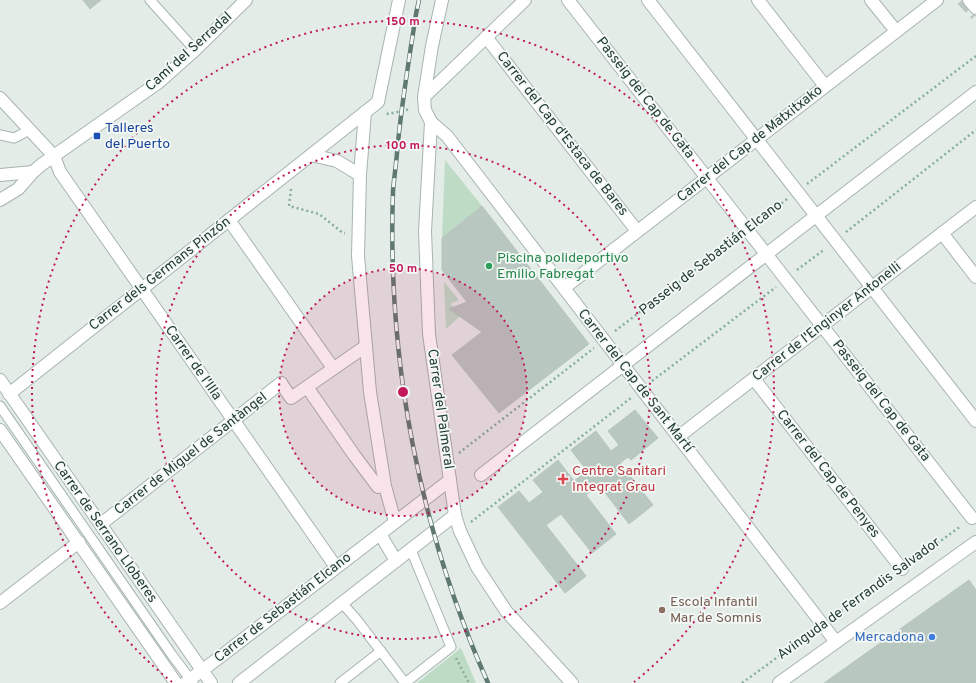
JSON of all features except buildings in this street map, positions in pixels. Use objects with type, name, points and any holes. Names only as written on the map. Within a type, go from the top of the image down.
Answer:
[{"type":"street","name":"Camí del Serradal","points":[[0,200],[18,189],[33,172],[54,156],[159,82],[195,50],[246,0]]},
{"type":"street","points":[[378,102],[399,0]]},
{"type":"street","points":[[431,122],[425,110],[424,97],[432,46],[442,0]]},
{"type":"street","points":[[424,97],[525,0]]},
{"type":"street","name":"Passeig del Cap de Gata","points":[[568,0],[972,518]]},
{"type":"street","points":[[648,0],[976,421]]},
{"type":"street","points":[[758,0],[825,86]]},
{"type":"street","points":[[871,0],[896,31]]},
{"type":"street","name":"Carrer del Cap de Matxitxako","points":[[564,288],[937,0]]},
{"type":"street","points":[[969,0],[976,8]]},
{"type":"street","name":"Carrer del Cap d'Estaca de Bares","points":[[486,37],[637,231]]},
{"type":"street","points":[[481,475],[976,92]]},
{"type":"street","points":[[0,98],[54,156]]},
{"type":"street","name":"Carrer dels Germans Pinzón","points":[[9,394],[378,102]]},
{"type":"street","points":[[365,112],[360,175],[358,256],[370,392],[385,486],[395,522]]},
{"type":"street","name":"Carrer del Cap de Sant Martí","points":[[431,122],[446,136],[836,642]]},
{"type":"street","name":"Carrer del Palmeral","points":[[431,122],[424,231],[429,326],[455,516],[460,531],[477,568],[506,611],[572,683]]},
{"type":"street","points":[[311,155],[337,161],[360,175]]},
{"type":"street","name":"Carrer de l'Illa","points":[[54,156],[60,172],[336,568]]},
{"type":"street","points":[[0,175],[33,172]]},
{"type":"street","name":"Carrer de l'Enginyer Antonelli","points":[[678,437],[976,207]]},
{"type":"street","points":[[229,220],[333,368]]},
{"type":"street","points":[[942,233],[976,278]]},
{"type":"street","points":[[366,346],[307,387],[378,487]]},
{"type":"street","name":"Carrer del Cap de Penyes","points":[[754,379],[902,569]]},
{"type":"street","name":"Carrer de Serrano Lloberes","points":[[0,380],[211,683]]},
{"type":"street","name":"Carrer de Miguel de Santàngel","points":[[101,524],[281,384],[291,398],[307,387]]},
{"type":"street","name":"Carrer de Serrano Lloberes","points":[[0,430],[176,683]]},
{"type":"street","name":"Carrer de Sebastián Elcano","points":[[189,682],[202,670],[450,480]]},
{"type":"street","points":[[238,683],[455,516]]},
{"type":"street","points":[[380,534],[396,561]]},
{"type":"street","points":[[0,603],[79,542]]},
{"type":"street","name":"Avinguda de Ferrandis Salvador","points":[[779,683],[976,542]]},
{"type":"lane","points":[[150,0],[195,50]]},
{"type":"lane","points":[[0,134],[14,138],[29,130]]},
{"type":"lane","name":"Carrer de Serrano Lloberes","points":[[0,406],[172,655],[189,682]]},
{"type":"lane","points":[[342,603],[357,620],[405,683],[451,647],[411,550]]},
{"type":"lane","points":[[340,683],[381,651]]},
{"type":"path","name":"Passeig de Sebastián Elcano","points":[[448,462],[797,191],[976,56]]},
{"type":"path","points":[[378,102],[388,114],[415,108],[425,110]]},
{"type":"path","points":[[460,531],[976,130]]},
{"type":"path","points":[[282,178],[291,189],[289,206],[319,214],[343,232],[358,233]]},
{"type":"path","name":"Avinguda de Ferrandis Salvador","points":[[742,683],[972,518]]},
{"type":"path","points":[[448,649],[455,656],[470,683]]},
{"type":"green space","points":[[445,160],[482,206],[442,238]]},
{"type":"green space","points":[[444,282],[459,300],[450,304],[460,316],[446,329]]},
{"type":"green space","points":[[461,648],[476,683],[417,683]]},
{"type":"tunnel","points":[[962,0],[976,15]]},
{"type":"railway","points":[[419,0],[403,100],[393,191],[393,255],[396,318],[402,381],[412,443],[426,504],[443,565],[464,624],[488,683]]},
{"type":"place","name":"Talleres del Puerto","points":[[97,136]]},
{"type":"place","name":"Piscina polideportivo Emilio Fabregat","points":[[489,266]]},
{"type":"place","name":"Centre Sanitari Integrat Grau","points":[[563,479]]},
{"type":"place","name":"Escola Infantil Mar de Somnis","points":[[662,610]]},
{"type":"place","name":"Mercadona","points":[[932,637]]}]
